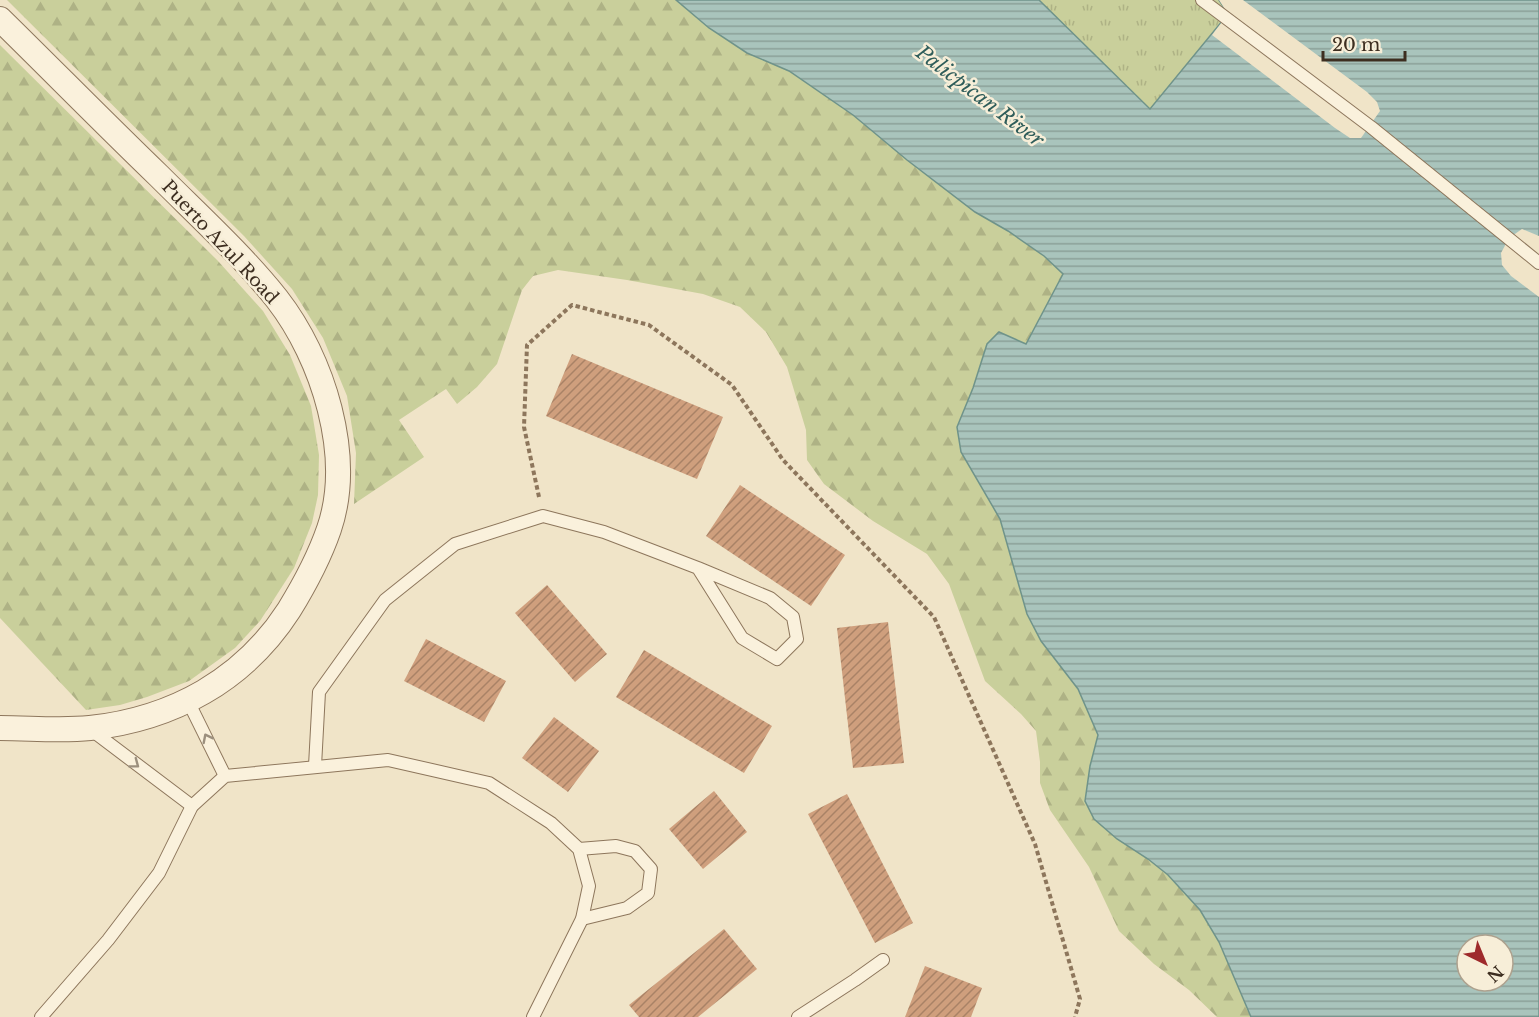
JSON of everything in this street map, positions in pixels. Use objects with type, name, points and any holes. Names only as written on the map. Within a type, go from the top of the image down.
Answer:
[{"type":"street","name":"Puerto Azul Road","points":[[0,19],[223,240],[278,300],[307,347],[329,400],[337,454],[336,497],[330,528],[310,576],[275,632],[248,662],[220,683],[188,701],[153,715],[124,723],[88,728],[0,728]]},
{"type":"lane","points":[[1202,0],[1371,127],[1539,263]]},
{"type":"lane","points":[[315,766],[320,692],[385,600],[455,544],[543,516],[604,532],[698,568],[770,598],[793,617],[797,639],[777,659],[742,638],[698,568]]},
{"type":"lane","points":[[188,701],[225,776]]},
{"type":"lane","points":[[88,728],[192,806]]},
{"type":"lane","points":[[41,1017],[108,940],[159,873],[192,806],[225,776],[388,760],[489,783],[551,823],[579,849],[590,885],[582,919],[533,1017]]},
{"type":"lane","points":[[579,849],[616,846],[635,851],[651,868],[648,893],[627,908],[582,919]]},
{"type":"lane","points":[[798,1017],[883,960]]},
{"type":"path","points":[[543,516],[524,427],[527,345],[572,305],[649,325],[732,385],[783,460],[934,617],[1035,844],[1080,999],[1075,1017]]},
{"type":"green space","points":[[7,0],[676,0],[709,28],[747,53],[789,71],[853,115],[975,212],[1044,256],[1064,274],[1026,344],[999,332],[987,344],[973,388],[961,452],[1000,519],[1027,614],[1041,641],[1078,689],[1098,735],[1090,766],[1085,801],[1094,819],[1117,839],[1168,875],[1200,910],[1219,942],[1251,1017],[1217,1017],[1189,990],[1154,964],[1119,931],[1089,867],[1050,810],[1040,783],[1036,731],[985,681],[949,584],[927,554],[873,521],[824,484],[807,460],[806,430],[787,367],[766,332],[740,307],[703,294],[627,280],[558,270],[533,276],[522,290],[497,364],[477,387],[457,404],[446,389],[399,420],[424,457],[354,504],[356,453],[347,396],[323,338],[292,289],[244,236]]},
{"type":"green space","points":[[1039,0],[1219,0],[1228,14],[1150,110]]},
{"type":"green space","points":[[0,45],[218,261],[263,311],[290,355],[311,406],[319,455],[318,495],[312,523],[294,568],[260,621],[235,648],[189,681],[120,705],[86,710],[0,618]]},
{"type":"water","name":"Palicpican River","points":[[676,0],[1039,0],[1150,109],[1228,14],[1219,0],[1539,0],[1539,1017],[1251,1017],[1219,942],[1200,910],[1168,875],[1117,839],[1094,819],[1085,801],[1090,766],[1098,735],[1078,689],[1041,641],[1027,614],[1000,519],[961,452],[957,427],[987,344],[999,332],[1026,344],[1063,274],[1044,256],[975,212],[853,115],[789,71],[747,53],[709,28]]},
{"type":"pier","points":[[1219,0],[1243,0],[1367,92],[1377,102],[1380,111],[1361,138],[1350,138],[1335,128],[1212,35],[1228,14]]},
{"type":"pier","points":[[1522,229],[1539,236],[1539,297],[1511,276],[1502,265],[1501,253],[1509,238]]},
{"type":"building","points":[[572,354],[723,417],[697,479],[546,416]]},
{"type":"building","points":[[740,485],[845,555],[811,606],[706,536]]},
{"type":"building","points":[[547,585],[607,654],[575,682],[515,613]]},
{"type":"building","points":[[888,622],[904,763],[853,768],[837,628]]},
{"type":"building","points":[[426,639],[506,681],[484,722],[404,681]]},
{"type":"building","points":[[644,650],[772,726],[744,773],[616,697]]},
{"type":"building","points":[[554,717],[599,751],[568,792],[522,758]]},
{"type":"building","points":[[714,791],[747,832],[703,869],[669,829]]},
{"type":"building","points":[[847,794],[913,923],[875,943],[808,814]]},
{"type":"building","points":[[724,929],[757,969],[698,1017],[639,1017],[629,1005]]},
{"type":"building","points":[[925,966],[982,988],[971,1017],[905,1017]]}]
